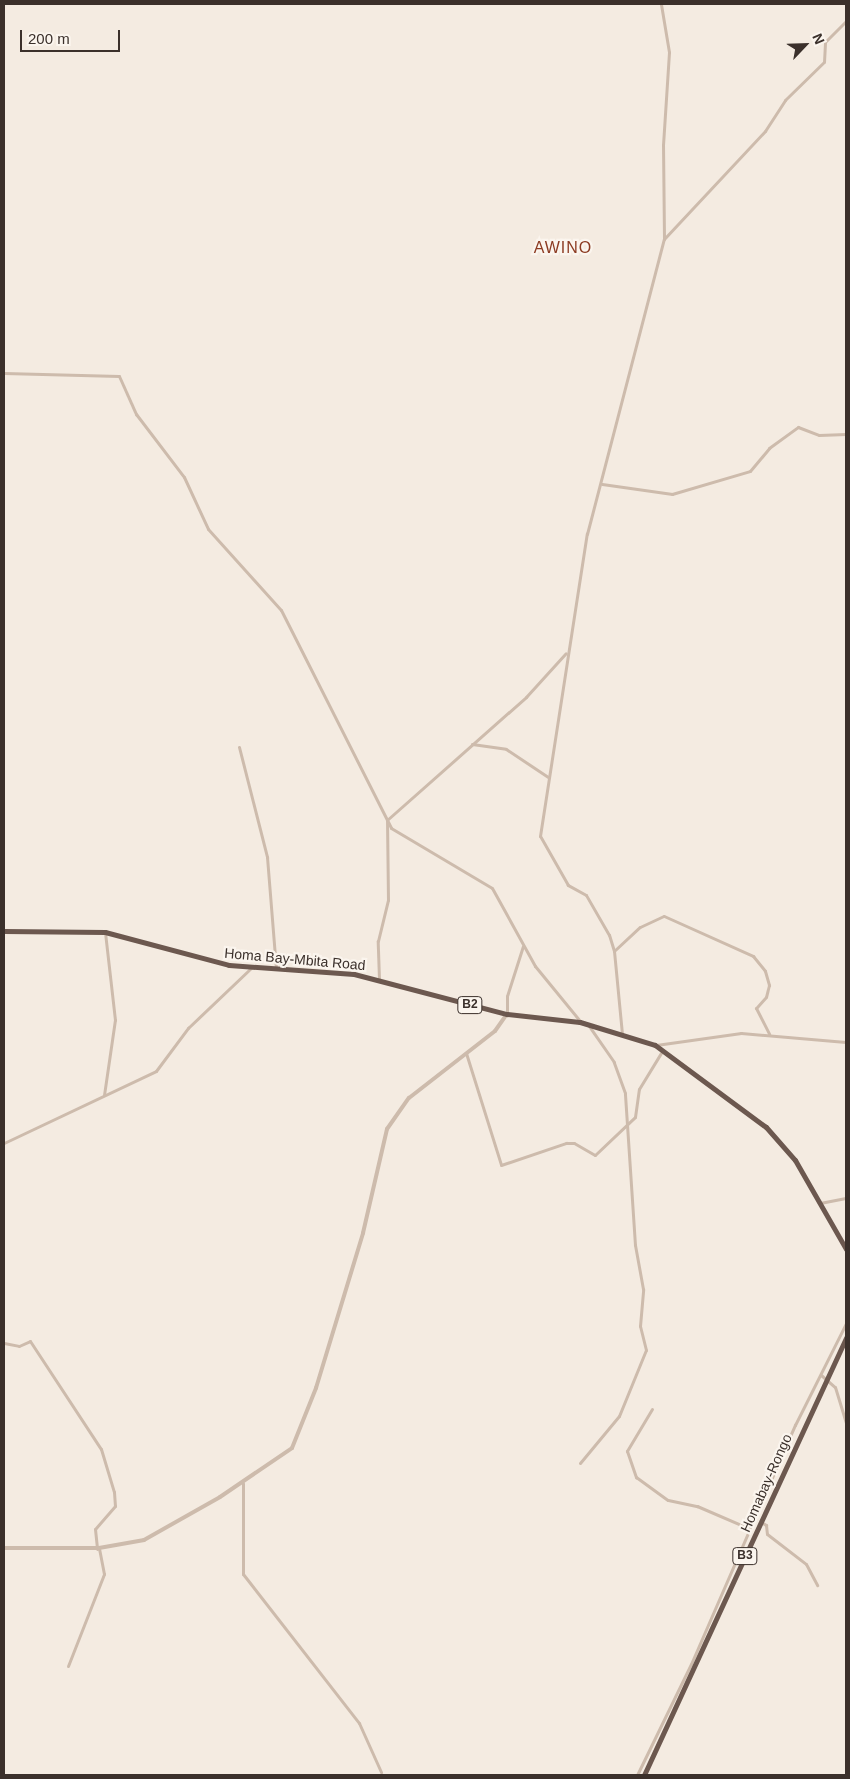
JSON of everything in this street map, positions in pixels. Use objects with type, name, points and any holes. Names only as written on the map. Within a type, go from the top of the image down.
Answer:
[{"type":"highway","name":"Homa Bay-Mbita Road","points":[[4,931],[105,932],[204,961],[251,968],[326,971],[379,979],[507,1014],[580,1022],[654,1045],[661,1053],[727,1096],[766,1127],[795,1160],[846,1249]]},
{"type":"highway","name":"Homabay-Rongo","points":[[644,1775],[673,1708],[794,1449],[823,1377],[846,1337]]},
{"type":"street","points":[[622,1034],[614,951],[588,898],[568,885],[540,840],[566,652],[587,534],[602,484],[664,239],[663,145],[669,52],[661,4]]},
{"type":"street","points":[[664,239],[765,131],[785,100],[824,62],[825,42],[846,21]]},
{"type":"street","points":[[4,373],[118,376],[136,414],[184,477],[208,529],[281,610],[387,820],[404,839],[492,888],[523,946],[580,1022]]},
{"type":"street","points":[[602,484],[672,494],[750,471],[769,448],[798,427],[819,434],[846,434]]},
{"type":"street","points":[[379,979],[378,941],[388,900],[387,820],[526,697],[566,652]]},
{"type":"street","points":[[472,744],[506,749],[548,777]]},
{"type":"street","points":[[239,747],[267,857],[276,969]]},
{"type":"street","points":[[614,951],[640,927],[664,916],[753,956],[765,971],[769,985],[766,997],[756,1008],[769,1034]]},
{"type":"street","points":[[104,1095],[115,1020],[105,932]]},
{"type":"street","points":[[4,1548],[98,1548],[154,1536],[243,1483],[292,1448],[301,1432],[363,1233],[387,1128],[409,1098],[502,1024],[507,1014],[507,996],[523,946]]},
{"type":"street","points":[[4,1144],[162,1066],[188,1028],[251,968]]},
{"type":"street","points":[[580,1463],[619,1416],[646,1350],[640,1326],[643,1289],[637,1265],[627,1128],[620,1074],[588,1025]]},
{"type":"street","points":[[654,1045],[713,1034],[769,1034],[846,1042]]},
{"type":"street","points":[[466,1053],[501,1165],[566,1143],[574,1143],[595,1155],[627,1128],[635,1117],[645,1074],[661,1053]]},
{"type":"street","points":[[820,1203],[846,1198]]},
{"type":"street","points":[[637,1775],[673,1708],[748,1528],[787,1446],[823,1377],[846,1323]]},
{"type":"street","points":[[4,1343],[19,1346],[30,1341],[101,1449],[114,1492],[114,1506],[95,1529],[104,1574],[68,1666]]},
{"type":"street","points":[[823,1377],[837,1390],[846,1424]]},
{"type":"street","points":[[652,1409],[627,1451],[636,1477],[668,1500],[697,1506],[748,1528]]},
{"type":"street","points":[[787,1446],[794,1449]]},
{"type":"street","points":[[243,1483],[243,1574],[359,1723],[381,1772]]},
{"type":"street","points":[[761,1522],[766,1525],[767,1534],[806,1564],[817,1585]]},
{"type":"district","name":"AWINO","points":[[563,248]]}]
